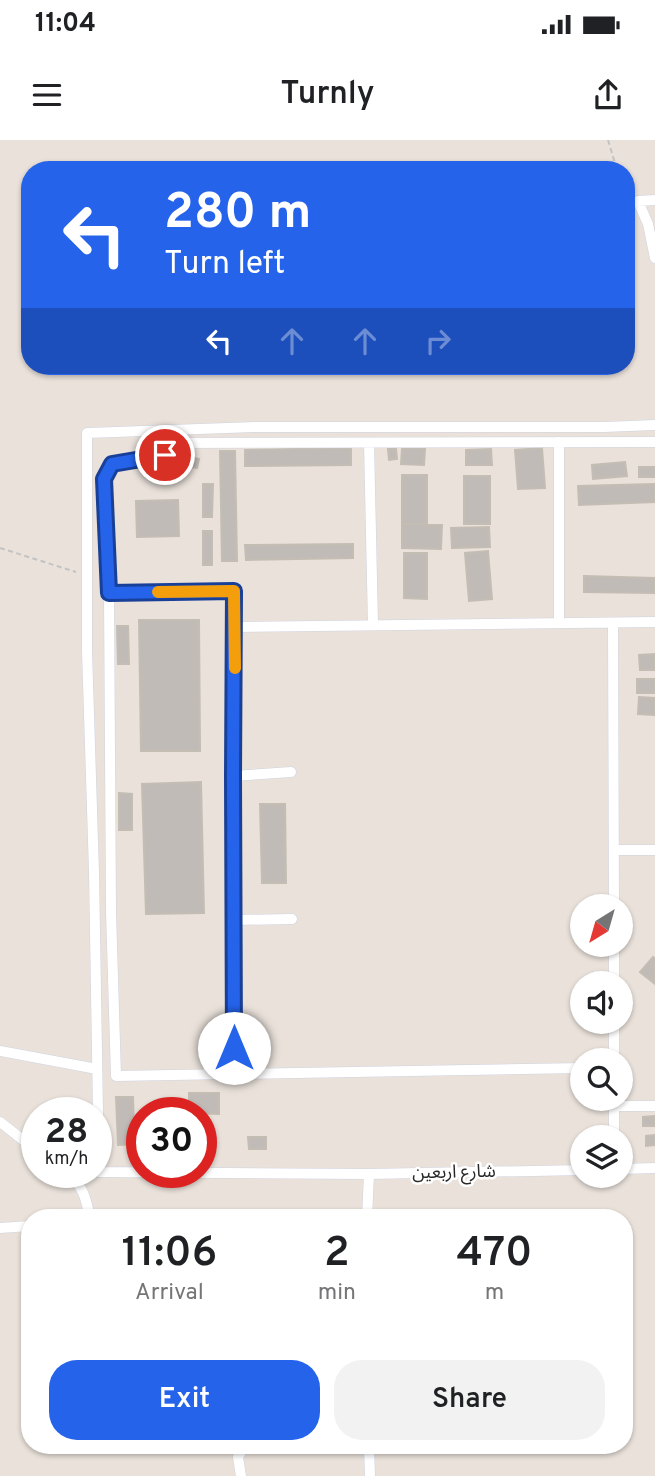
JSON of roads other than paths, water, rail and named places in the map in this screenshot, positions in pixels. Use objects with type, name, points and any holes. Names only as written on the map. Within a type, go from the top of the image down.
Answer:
[{"type":"street","points":[[655,200],[638,201],[648,224],[655,258]]},
{"type":"street","points":[[0,1051],[97,1069],[87,650],[86,433],[255,427],[655,425]]},
{"type":"street","points":[[559,442],[559,623]]},
{"type":"street","points":[[570,1068],[116,1076],[111,912],[109,593],[104,479],[112,464],[165,455],[164,443],[655,442]]},
{"type":"street","points":[[369,443],[373,625]]},
{"type":"street","points":[[109,593],[234,591],[234,1074]]},
{"type":"street","points":[[235,627],[655,622]]},
{"type":"street","points":[[613,623],[614,894]]},
{"type":"street","points":[[233,776],[291,772]]},
{"type":"street","points":[[615,850],[655,850]]},
{"type":"street","points":[[233,920],[292,919]]},
{"type":"street","name":"شارع اربعين","points":[[97,1069],[99,1172],[369,1174],[570,1170]]},
{"type":"street","points":[[633,1104],[655,1106]]},
{"type":"street","points":[[0,1122],[21,1138]]},
{"type":"street","points":[[633,1169],[655,1168]]},
{"type":"street","points":[[367,1209],[369,1174]]},
{"type":"street","points":[[81,1188],[88,1209]]},
{"type":"street","points":[[0,1228],[21,1227]]},
{"type":"street","points":[[240,1454],[241,1476]]},
{"type":"street","points":[[369,1454],[370,1476]]}]
